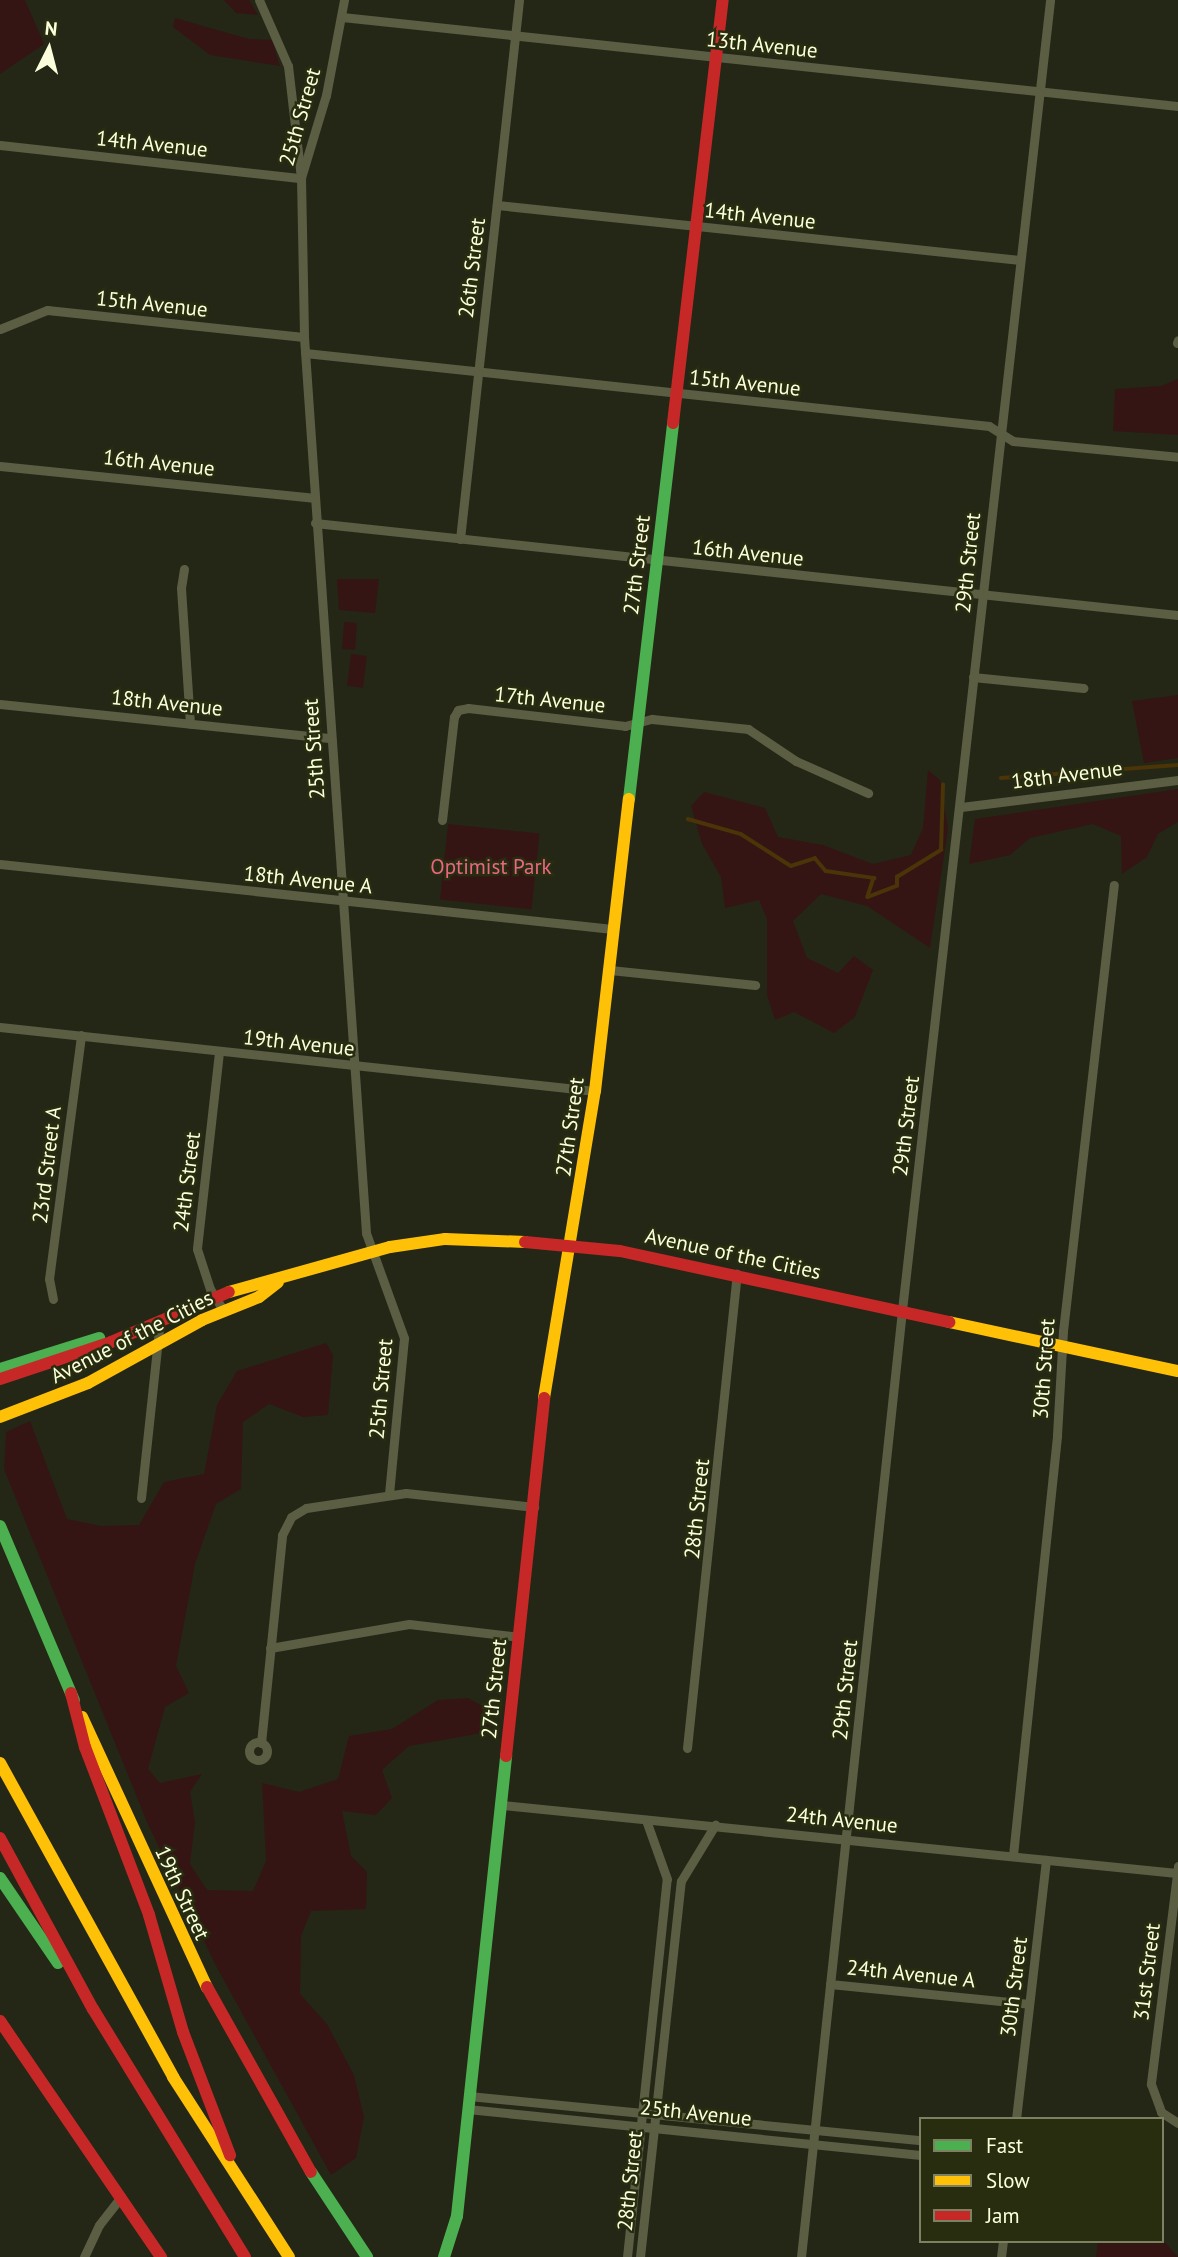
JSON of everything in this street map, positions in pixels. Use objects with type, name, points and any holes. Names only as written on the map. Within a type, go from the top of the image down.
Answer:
[{"type":"main road","name":"27th Street","points":[[444,2257],[457,2216],[550,1343],[570,1244],[595,1091],[723,0]]},
{"type":"main road","name":"Avenue of the Cities","points":[[0,1379],[160,1321],[247,1285],[278,1282],[371,1252],[445,1239],[570,1244],[737,1274],[1178,1371]]},
{"type":"main road","name":"Avenue of the Cities","points":[[0,1417],[88,1383],[158,1343],[259,1297],[278,1282]]},
{"type":"main road","points":[[0,1369],[160,1321]]},
{"type":"main road","points":[[0,1426],[29,1408]]},
{"type":"main road","name":"19th Street","points":[[0,1525],[71,1693],[208,1990],[294,2147],[367,2257]]},
{"type":"main road","points":[[71,1693],[85,1747],[149,1915],[183,2032],[238,2177]]},
{"type":"main road","points":[[0,1763],[131,2004],[289,2257]]},
{"type":"main road","points":[[0,1838],[104,2026],[245,2257]]},
{"type":"main road","points":[[0,1878],[104,2026]]},
{"type":"main road","points":[[0,2021],[161,2257]]},
{"type":"street","points":[[260,0],[283,50],[290,75],[301,178]]},
{"type":"street","name":"25th Street","points":[[344,0],[326,95],[301,178],[304,354],[352,1066],[371,1252],[404,1338],[388,1493]]},
{"type":"street","name":"26th Street","points":[[460,539],[519,0]]},
{"type":"street","name":"29th Street","points":[[801,2257],[902,1310],[1051,0]]},
{"type":"street","name":"13th Avenue","points":[[342,17],[1178,106]]},
{"type":"street","name":"14th Avenue","points":[[0,145],[301,178]]},
{"type":"street","name":"14th Avenue","points":[[497,205],[1020,260]]},
{"type":"street","name":"15th Avenue","points":[[0,329],[47,310],[304,337]]},
{"type":"street","name":"15th Avenue","points":[[304,354],[989,426],[1013,441],[1178,457]]},
{"type":"street","name":"16th Avenue","points":[[0,466],[313,498]]},
{"type":"street","name":"16th Avenue","points":[[315,523],[1178,615]]},
{"type":"street","points":[[184,569],[181,588],[190,724]]},
{"type":"street","points":[[974,677],[1083,688]]},
{"type":"street","name":"18th Avenue","points":[[0,704],[331,738]]},
{"type":"street","name":"17th Avenue","points":[[443,820],[458,710],[625,726],[652,719],[747,729],[796,761],[868,793]]},
{"type":"street","name":"18th Avenue","points":[[961,807],[1178,780]]},
{"type":"street","name":"18th Avenue A","points":[[0,864],[613,929]]},
{"type":"street","name":"30th Street","points":[[1013,1856],[1063,1344],[1114,885]]},
{"type":"street","points":[[610,970],[755,985]]},
{"type":"street","name":"19th Avenue","points":[[0,1027],[595,1091]]},
{"type":"street","name":"23rd Street A","points":[[53,1299],[49,1279],[81,1035]]},
{"type":"street","name":"24th Street","points":[[219,1052],[197,1249],[215,1299],[224,1311]]},
{"type":"street","name":"28th Street","points":[[687,1748],[737,1274]]},
{"type":"street","points":[[141,1498],[160,1321]]},
{"type":"street","points":[[261,1743],[282,1535],[291,1517],[306,1508],[388,1493],[534,1507]]},
{"type":"street","points":[[270,1648],[409,1624],[519,1637]]},
{"type":"street","name":"24th Avenue","points":[[502,1805],[1177,1873]]},
{"type":"street","name":"28th Street","points":[[628,2257],[667,1879],[646,1819]]},
{"type":"street","name":"28th Street","points":[[640,2257],[681,1881],[715,1825]]},
{"type":"street","name":"30th Street","points":[[1016,2117],[1046,1860]]},
{"type":"street","name":"31st Street","points":[[1178,1866],[1151,2084],[1161,2112],[1178,2123]]},
{"type":"street","name":"24th Avenue A","points":[[830,1984],[1029,2004]]},
{"type":"street","name":"25th Avenue","points":[[468,2102],[644,2112],[919,2140]]},
{"type":"street","name":"25th Avenue","points":[[468,2102],[642,2125],[919,2155]]},
{"type":"street","points":[[84,2257],[99,2225],[121,2197]]},
{"type":"green space","points":[[0,0],[25,0],[44,44],[0,74]]},
{"type":"green space","points":[[224,0],[249,0],[258,15],[236,13]]},
{"type":"green space","points":[[175,18],[249,39],[272,40],[280,66],[210,55],[173,27]]},
{"type":"green space","points":[[1178,379],[1178,435],[1113,431],[1115,389],[1161,386]]},
{"type":"green space","points":[[337,579],[379,579],[375,613],[339,610]]},
{"type":"green space","points":[[344,622],[357,623],[355,650],[342,649]]},
{"type":"green space","points":[[351,654],[367,656],[363,688],[347,686]]},
{"type":"green space","points":[[1178,695],[1178,758],[1144,763],[1132,701]]},
{"type":"green space","points":[[928,770],[940,780],[948,829],[930,948],[867,906],[821,894],[793,921],[807,958],[838,973],[854,956],[873,970],[855,1017],[834,1033],[794,1012],[775,1020],[767,995],[767,919],[759,900],[725,908],[721,877],[702,844],[691,806],[704,792],[765,808],[778,837],[823,845],[873,864],[911,855],[923,828]]},
{"type":"green space","points":[[1178,789],[1178,822],[1158,834],[1147,857],[1122,874],[1121,836],[1093,824],[1030,838],[1010,855],[969,864],[975,819]]},
{"type":"green space","name":"Optimist Park","points":[[448,824],[539,834],[532,909],[440,900]]},
{"type":"green space","points":[[326,1343],[333,1355],[328,1415],[303,1417],[269,1404],[243,1422],[241,1489],[216,1504],[195,1564],[176,1666],[189,1693],[165,1707],[148,1769],[160,1783],[202,1774],[190,1792],[195,1822],[190,1864],[207,1890],[253,1891],[266,1861],[262,1783],[299,1792],[338,1779],[349,1736],[392,1729],[438,1700],[468,1698],[492,1712],[487,1732],[409,1746],[382,1770],[392,1798],[376,1815],[342,1811],[351,1856],[367,1872],[366,1909],[311,1911],[301,1936],[300,1994],[327,2024],[354,2075],[364,2117],[356,2158],[331,2175],[215,1964],[147,1822],[4,1469],[6,1432],[30,1421],[67,1519],[101,1526],[139,1525],[164,1482],[204,1474],[217,1405],[237,1371]]},
{"type":"green space","points":[[1164,2241],[1178,2257],[1096,2257],[1098,2243]]},
{"type":"waterway","points":[[1001,778],[1178,765]]},
{"type":"waterway","points":[[688,819],[741,834],[791,866],[815,858],[826,871],[874,878],[868,897],[897,886],[897,877],[941,850],[943,785]]},
{"type":"traffic: fast","points":[[629,799],[673,423]]},
{"type":"traffic: fast","points":[[0,1369],[99,1338]]},
{"type":"traffic: fast","points":[[0,1526],[74,1700]]},
{"type":"traffic: fast","points":[[444,2257],[457,2216],[506,1756]]},
{"type":"traffic: fast","points":[[0,1878],[58,1963]]},
{"type":"traffic: fast","points":[[311,2172],[367,2257]]},
{"type":"traffic: slow","points":[[544,1398],[595,1091],[629,799]]},
{"type":"traffic: slow","points":[[229,1292],[390,1247],[445,1239],[525,1242]]},
{"type":"traffic: slow","points":[[0,1417],[88,1383],[202,1320],[259,1297],[278,1282]]},
{"type":"traffic: slow","points":[[949,1322],[1178,1371]]},
{"type":"traffic: slow","points":[[82,1717],[207,1987]]},
{"type":"traffic: slow","points":[[0,1763],[173,2077],[289,2257]]},
{"type":"traffic: jam","points":[[673,423],[723,0]]},
{"type":"traffic: jam","points":[[525,1242],[620,1251],[949,1322]]},
{"type":"traffic: jam","points":[[0,1379],[111,1342],[229,1292]]},
{"type":"traffic: jam","points":[[506,1756],[544,1398]]},
{"type":"traffic: jam","points":[[71,1693],[85,1747],[149,1915],[183,2032],[230,2155]]},
{"type":"traffic: jam","points":[[0,1838],[93,2009],[245,2257]]},
{"type":"traffic: jam","points":[[207,1987],[311,2172]]},
{"type":"traffic: jam","points":[[0,2021],[161,2257]]}]
